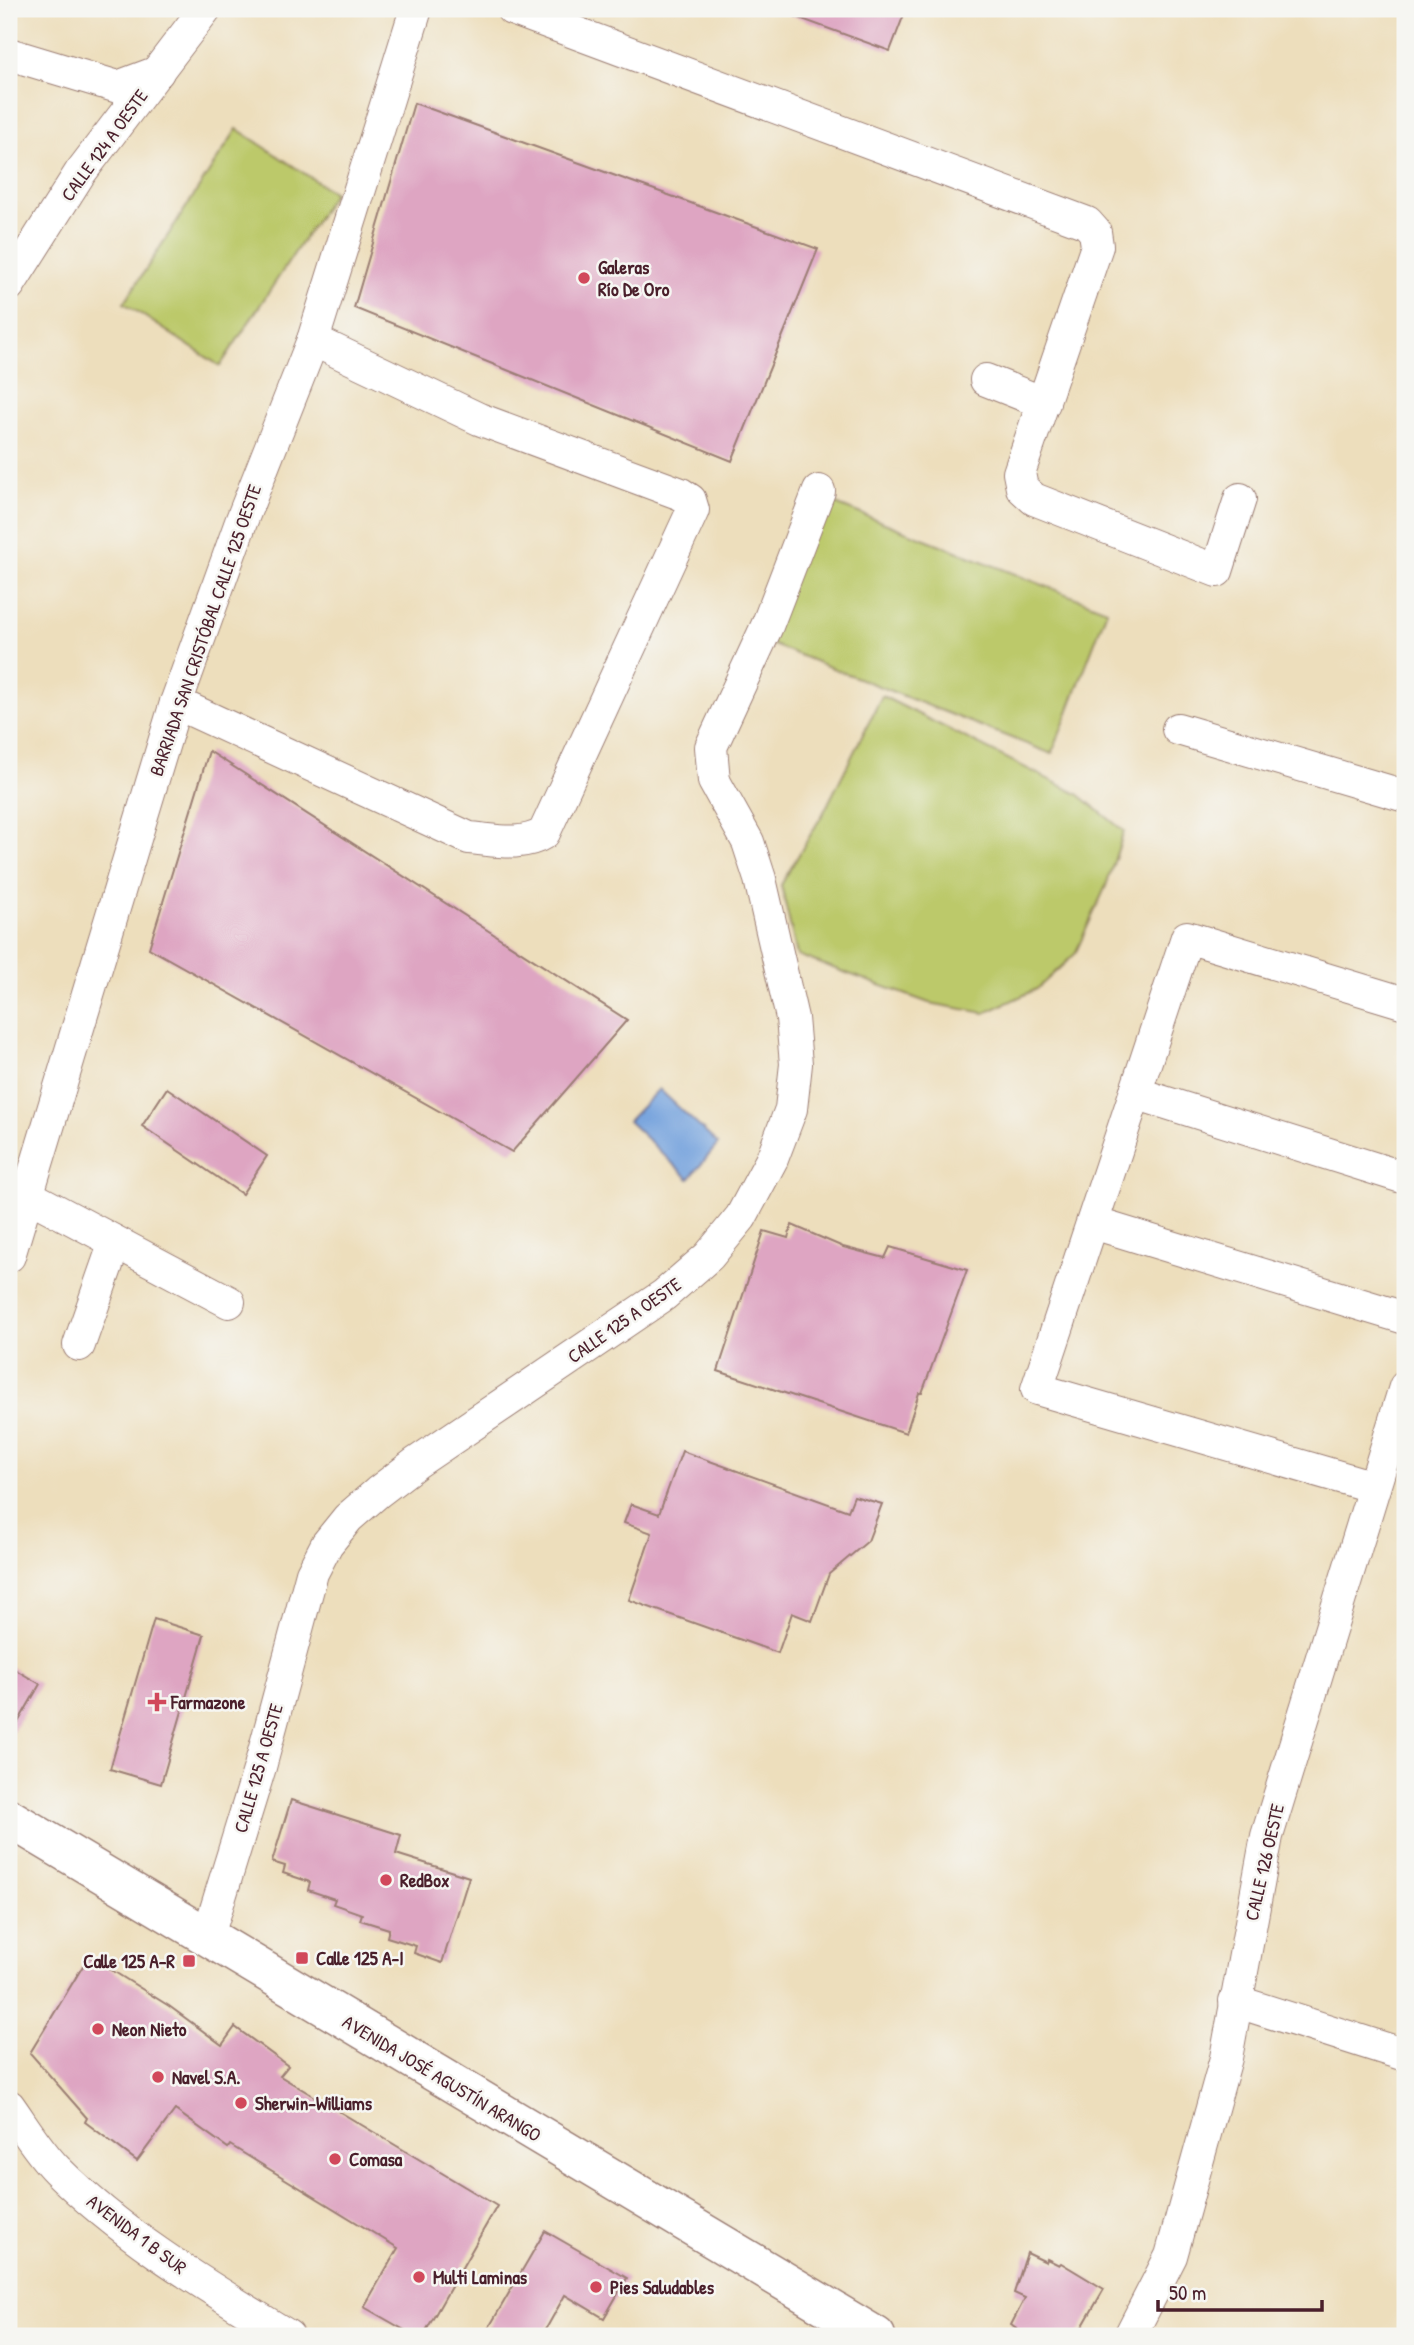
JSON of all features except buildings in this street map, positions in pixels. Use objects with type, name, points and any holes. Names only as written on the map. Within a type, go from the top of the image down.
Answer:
[{"type":"main road","name":"AVENIDA JOSÉ AGUSTÍN ARANGO","points":[[9,1818],[207,1939],[876,2336]]},
{"type":"street","name":"CALLE 124 A OESTE","points":[[9,285],[80,173],[205,9]]},
{"type":"street","name":"BARRIADA SAN CRISTÓBAL CALLE 125 OESTE","points":[[9,1256],[176,703],[241,522],[313,340],[416,9]]},
{"type":"street","points":[[512,9],[1087,223],[1095,232],[1097,246],[1019,473],[1022,488],[1034,499],[1217,571],[1240,499]]},
{"type":"street","points":[[9,54],[118,88],[159,71]]},
{"type":"street","points":[[176,703],[469,838],[520,842],[533,840],[544,833],[693,510],[690,500],[681,494],[479,419],[313,340]]},
{"type":"street","points":[[986,380],[1044,403]]},
{"type":"street","name":"CALLE 125 A OESTE","points":[[207,1939],[260,1767],[312,1573],[327,1544],[348,1518],[416,1463],[664,1295],[709,1256],[741,1217],[772,1159],[792,1109],[796,1064],[792,1018],[760,879],[748,842],[714,781],[711,747],[767,625],[819,491]]},
{"type":"street","points":[[1178,729],[1405,796]]},
{"type":"street","points":[[1374,1488],[1037,1390],[1187,937],[1405,1003]]},
{"type":"street","points":[[1135,1093],[1405,1178]]},
{"type":"street","points":[[27,1195],[229,1302]]},
{"type":"street","points":[[1093,1223],[1405,1318]]},
{"type":"street","points":[[79,1345],[115,1242]]},
{"type":"street","name":"CALLE 126 OESTE","points":[[1130,2336],[1171,2256],[1226,2058],[1267,1836],[1405,1387]]},
{"type":"street","points":[[1235,2001],[1405,2054]]},
{"type":"street","name":"AVENIDA 1 B SUR","points":[[9,2106],[55,2169],[115,2223],[177,2267],[288,2336]]},
{"type":"green space","points":[[237,129],[334,193],[220,366],[124,303]]},
{"type":"green space","points":[[823,499],[1107,610],[1052,754],[768,643]]},
{"type":"green space","points":[[882,696],[1078,794],[1124,831],[1106,886],[1075,954],[1037,989],[985,1013],[929,1003],[797,955],[781,885],[825,810]]},
{"type":"water","points":[[659,1089],[718,1144],[689,1179],[628,1121]]},
{"type":"place","name":"Galeras Río De Oro","points":[[584,278]]},
{"type":"place","name":"Farmazone","points":[[157,1702]]},
{"type":"place","name":"RedBox","points":[[386,1880]]},
{"type":"place","name":"Calle 125 A-I","points":[[302,1958]]},
{"type":"place","name":"Calle 125 A-R","points":[[189,1961]]},
{"type":"place","name":"Neon Nieto","points":[[98,2029]]},
{"type":"place","name":"Navel S.A.","points":[[158,2077]]},
{"type":"place","name":"Sherwin-Williams","points":[[241,2103]]},
{"type":"place","name":"Comasa","points":[[335,2159]]},
{"type":"place","name":"Multi Laminas","points":[[419,2277]]},
{"type":"place","name":"Pies Saludables","points":[[596,2287]]}]
